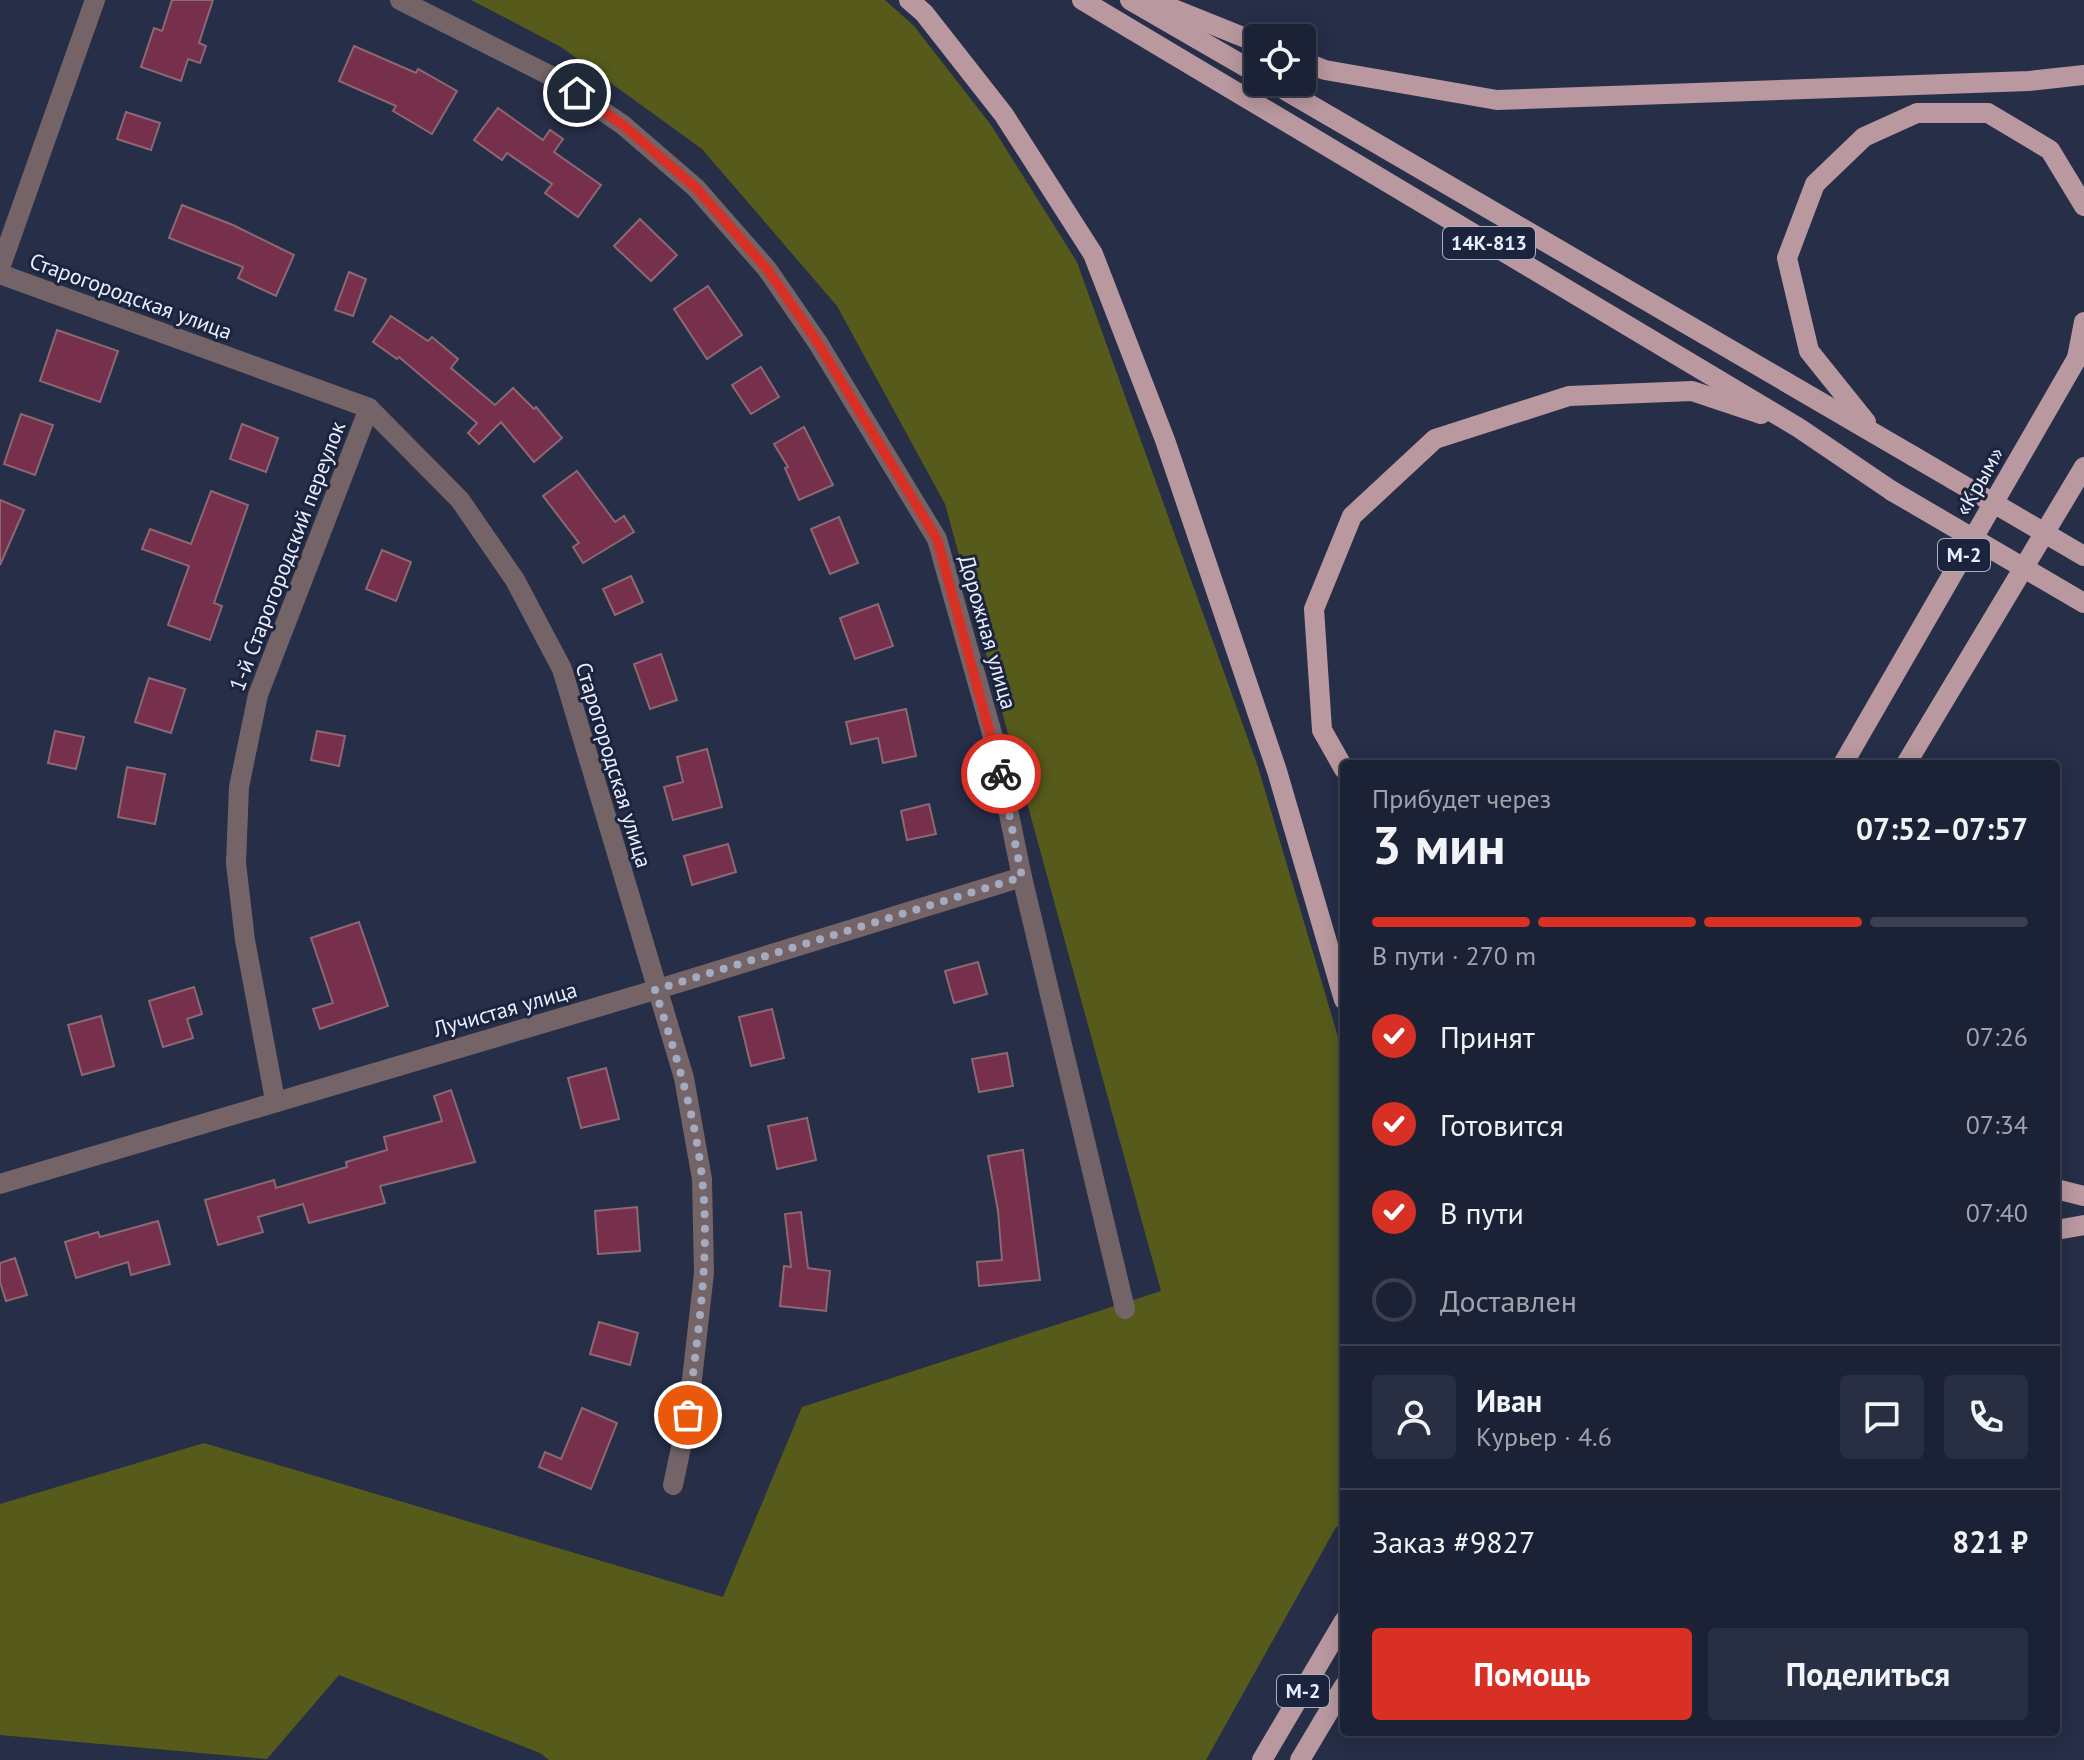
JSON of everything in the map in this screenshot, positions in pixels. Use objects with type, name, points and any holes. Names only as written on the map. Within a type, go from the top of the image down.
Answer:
[{"type":"main road","points":[[909,0],[924,13],[1004,115],[1093,254],[1165,440],[1277,771],[1340,986]]},
{"type":"main road","name":"14К-813","points":[[1082,0],[1799,428],[1892,491],[2084,603]]},
{"type":"main road","points":[[1130,0],[1244,66]]},
{"type":"main road","points":[[1151,0],[1244,37]]},
{"type":"main road","points":[[1316,66],[1497,100],[2029,81],[2084,75]]},
{"type":"main road","name":"14К-813","points":[[1295,96],[2084,556]]},
{"type":"main road","points":[[1874,432],[1809,351],[1787,258],[1815,184],[1864,137],[1917,113],[1988,113],[2050,150],[2084,206]]},
{"type":"main road","name":"«Крым»","points":[[1845,760],[2080,353],[2084,322]]},
{"type":"main road","points":[[1340,762],[1322,730],[1314,609],[1352,516],[1435,439],[1569,396],[1692,391],[1799,428]]},
{"type":"main road","name":"М-2","points":[[1908,760],[2084,467]]},
{"type":"main road","points":[[2060,1190],[2084,1196]]},
{"type":"main road","points":[[2060,1229],[2084,1225]]},
{"type":"main road","name":"М-2","points":[[1262,1760],[1340,1628]]},
{"type":"main road","name":"М-2","points":[[1300,1760],[1340,1693]]},
{"type":"street","points":[[0,271],[95,0]]},
{"type":"street","name":"Дорожная улица","points":[[400,0],[553,77],[623,125],[696,188],[767,269],[818,343],[937,539],[993,737],[1022,877],[1125,1309]]},
{"type":"street","name":"Старогородская улица","points":[[0,271],[369,408],[460,500],[515,580],[562,669],[655,990],[684,1078],[702,1179],[704,1273],[688,1415],[673,1485]]},
{"type":"street","name":"1-й Старогородский переулок","points":[[275,1100],[243,925],[236,863],[239,787],[258,695],[369,408]]},
{"type":"street","name":"Лучистая улица","points":[[0,1184],[275,1100],[655,990],[1022,877]]},
{"type":"green space","points":[[471,0],[885,0],[914,26],[991,125],[1077,262],[1258,767],[1340,1044],[1340,1523],[1206,1760],[549,1760],[540,1753],[339,1675],[267,1759],[0,1735],[0,1504],[204,1443],[723,1597],[802,1407],[1161,1291],[945,504],[837,306],[702,149],[561,47]]},
{"type":"building","points":[[172,0],[213,0],[199,43],[206,46],[200,63],[188,59],[181,81],[141,67],[154,28],[162,31]]},
{"type":"building","points":[[354,46],[416,73],[418,69],[457,91],[432,134],[393,111],[396,106],[339,81]]},
{"type":"building","points":[[498,108],[543,140],[550,130],[563,139],[554,152],[601,185],[578,217],[545,193],[552,184],[507,153],[502,160],[474,140]]},
{"type":"building","points":[[126,112],[160,123],[151,150],[117,139]]},
{"type":"building","points":[[182,205],[233,225],[294,255],[276,296],[238,278],[243,267],[169,238]]},
{"type":"building","points":[[640,219],[677,255],[651,281],[614,246]]},
{"type":"building","points":[[349,272],[366,279],[353,316],[335,310]]},
{"type":"building","points":[[708,286],[742,335],[707,359],[674,309]]},
{"type":"building","points":[[391,316],[428,341],[432,337],[458,359],[451,368],[495,405],[513,388],[534,409],[536,407],[562,438],[534,462],[501,422],[479,444],[468,433],[477,423],[399,357],[397,359],[373,342]]},
{"type":"building","points":[[57,330],[118,351],[100,402],[40,381]]},
{"type":"building","points":[[761,367],[779,397],[751,414],[732,385]]},
{"type":"building","points":[[21,414],[53,425],[35,475],[4,464]]},
{"type":"building","points":[[242,424],[278,438],[266,472],[230,459]]},
{"type":"building","points":[[804,427],[833,485],[799,500],[785,468],[788,467],[774,444]]},
{"type":"building","points":[[577,471],[615,522],[624,516],[634,532],[583,563],[573,547],[579,543],[543,496]]},
{"type":"building","points":[[211,491],[248,505],[214,603],[222,606],[210,640],[168,625],[189,566],[142,549],[150,529],[191,544]]},
{"type":"building","points":[[0,500],[24,510],[0,565]]},
{"type":"building","points":[[839,517],[858,563],[830,574],[811,529]]},
{"type":"building","points":[[382,550],[411,562],[396,601],[366,589]]},
{"type":"building","points":[[631,576],[643,602],[615,615],[603,589]]},
{"type":"building","points":[[878,604],[893,646],[855,659],[840,618]]},
{"type":"building","points":[[661,654],[677,700],[650,709],[634,664]]},
{"type":"building","points":[[149,678],[185,689],[171,733],[135,722]]},
{"type":"building","points":[[906,709],[916,756],[883,763],[878,738],[851,744],[846,722]]},
{"type":"building","points":[[55,731],[84,737],[76,769],[48,763]]},
{"type":"building","points":[[317,731],[345,736],[339,766],[311,760]]},
{"type":"building","points":[[707,749],[722,807],[673,820],[664,787],[683,782],[677,757]]},
{"type":"building","points":[[127,767],[165,774],[155,824],[118,817]]},
{"type":"building","points":[[929,804],[936,834],[907,840],[901,811]]},
{"type":"building","points":[[728,844],[736,872],[692,885],[684,856]]},
{"type":"building","points":[[359,922],[388,1006],[320,1029],[313,1009],[333,1003],[311,938]]},
{"type":"building","points":[[978,962],[987,994],[954,1003],[945,971]]},
{"type":"building","points":[[194,987],[202,1014],[187,1019],[193,1038],[163,1047],[149,1001]]},
{"type":"building","points":[[772,1009],[784,1058],[751,1066],[739,1017]]},
{"type":"building","points":[[101,1016],[114,1066],[82,1075],[68,1025]]},
{"type":"building","points":[[1007,1053],[1013,1086],[979,1092],[972,1059]]},
{"type":"building","points":[[606,1068],[619,1119],[581,1128],[568,1078]]},
{"type":"building","points":[[451,1090],[475,1162],[380,1186],[385,1203],[309,1223],[303,1204],[258,1217],[263,1232],[218,1245],[205,1200],[274,1180],[276,1188],[347,1167],[346,1162],[387,1150],[384,1137],[442,1121],[434,1096]]},
{"type":"building","points":[[807,1118],[816,1160],[777,1169],[768,1126]]},
{"type":"building","points":[[1023,1150],[1040,1280],[979,1286],[977,1262],[1002,1260],[998,1211],[988,1156]]},
{"type":"building","points":[[637,1207],[640,1251],[598,1254],[595,1211]]},
{"type":"building","points":[[801,1212],[808,1268],[830,1271],[826,1311],[780,1306],[784,1266],[791,1267],[785,1214]]},
{"type":"building","points":[[158,1221],[170,1264],[131,1275],[128,1262],[76,1278],[65,1242],[98,1232],[100,1237]]},
{"type":"building","points":[[15,1258],[27,1295],[6,1301],[0,1282],[0,1263]]},
{"type":"building","points":[[599,1322],[638,1333],[630,1365],[590,1354]]},
{"type":"building","points":[[582,1408],[617,1423],[591,1489],[539,1467],[545,1452],[561,1459]]},
{"type":"way so far","points":[[688,1415],[704,1273],[702,1179],[684,1078],[655,990],[1022,877],[1001,774]]},
{"type":"route","points":[[577,93],[623,125],[696,188],[767,269],[818,343],[937,539],[1001,774]]}]
